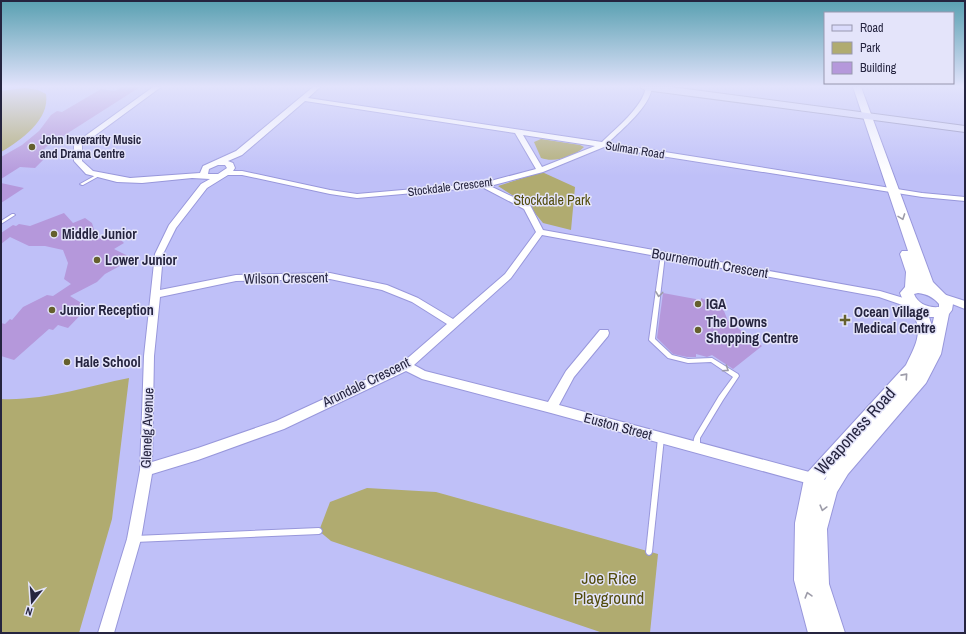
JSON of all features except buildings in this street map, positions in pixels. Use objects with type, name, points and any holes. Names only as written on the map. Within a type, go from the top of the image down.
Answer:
[{"type":"main road","name":"Weaponess Road","points":[[819,633],[804,580],[804,523],[813,478],[911,370],[926,334],[925,324],[913,299],[912,272],[888,189],[864,117]]},
{"type":"main road","name":"Weaponess Road","points":[[834,633],[818,584],[818,529],[829,489],[842,468],[921,379],[934,354],[940,303],[927,284],[888,189],[864,117]]},
{"type":"main road","points":[[865,117],[884,125],[925,125],[965,129]]},
{"type":"main road","points":[[871,117],[965,124]]},
{"type":"main road","points":[[922,288],[940,303],[931,312],[913,299],[922,288]]},
{"type":"street","points":[[117,117],[78,144],[78,161],[88,171],[111,179],[129,182],[155,181],[192,175],[206,176]]},
{"type":"street","name":"Glenelg Avenue","points":[[106,633],[134,540],[146,470],[149,356],[159,254],[172,227],[206,176],[219,163],[239,153],[284,117]]},
{"type":"street","name":"Sulman Road","points":[[419,117],[888,189],[922,196],[965,199]]},
{"type":"street","name":"Stockdale Crescent","points":[[229,169],[330,192],[357,196],[483,185],[540,170],[603,145],[631,117]]},
{"type":"street","points":[[518,132],[540,170]]},
{"type":"street","name":"Glenelg Avenue","points":[[206,176],[218,177],[229,169],[239,153]]},
{"type":"street","points":[[219,163],[229,169]]},
{"type":"street","points":[[483,185],[527,207],[540,232]]},
{"type":"street","name":"Bournemouth Crescent","points":[[540,232],[913,299]]},
{"type":"street","name":"Arundale Crescent","points":[[146,470],[198,454],[280,425],[406,366],[508,276],[540,232]]},
{"type":"street","name":"Wilson Crescent","points":[[156,294],[236,278],[330,276],[384,287],[415,300],[454,324]]},
{"type":"street","points":[[940,303],[965,305]]},
{"type":"street","points":[[940,303],[965,309]]},
{"type":"street","points":[[551,408],[570,374],[604,333]]},
{"type":"street","name":"Euston Street","points":[[406,366],[422,375],[813,478],[829,489]]},
{"type":"lane","points":[[82,184],[99,175]]},
{"type":"lane","points":[[1,223],[13,215]]},
{"type":"lane","points":[[663,255],[652,340],[670,357],[688,361],[712,360],[736,376],[720,398],[697,438],[697,448]]},
{"type":"lane","points":[[649,552],[661,438]]},
{"type":"lane","points":[[134,540],[319,531]]},
{"type":"green space","points":[[1,117],[41,117],[39,121],[25,135],[1,152]]},
{"type":"green space","points":[[541,139],[580,145],[584,147],[575,154],[564,158],[552,160],[546,159],[541,158],[534,142]]},
{"type":"green space","name":"Stockdale Park","points":[[542,172],[575,187],[571,230],[543,223],[529,206],[498,186]]},
{"type":"green space","points":[[129,378],[112,519],[79,633],[1,633],[1,399],[33,398]]},
{"type":"green space","name":"Joe Rice Playground","points":[[367,488],[436,492],[658,554],[650,633],[603,633],[331,541],[319,531],[330,502]]},
{"type":"place","name":"John Inverarity Music and Drama Centre","points":[[32,147]]},
{"type":"place","name":"Middle Junior","points":[[54,234]]},
{"type":"place","name":"Lower Junior","points":[[97,260]]},
{"type":"place","name":"IGA","points":[[698,304]]},
{"type":"place","name":"Junior Reception","points":[[52,310]]},
{"type":"place","name":"Ocean Village Medical Centre","points":[[845,320]]},
{"type":"place","name":"The Downs Shopping Centre","points":[[698,330]]},
{"type":"place","name":"Hale School","points":[[67,362]]}]
